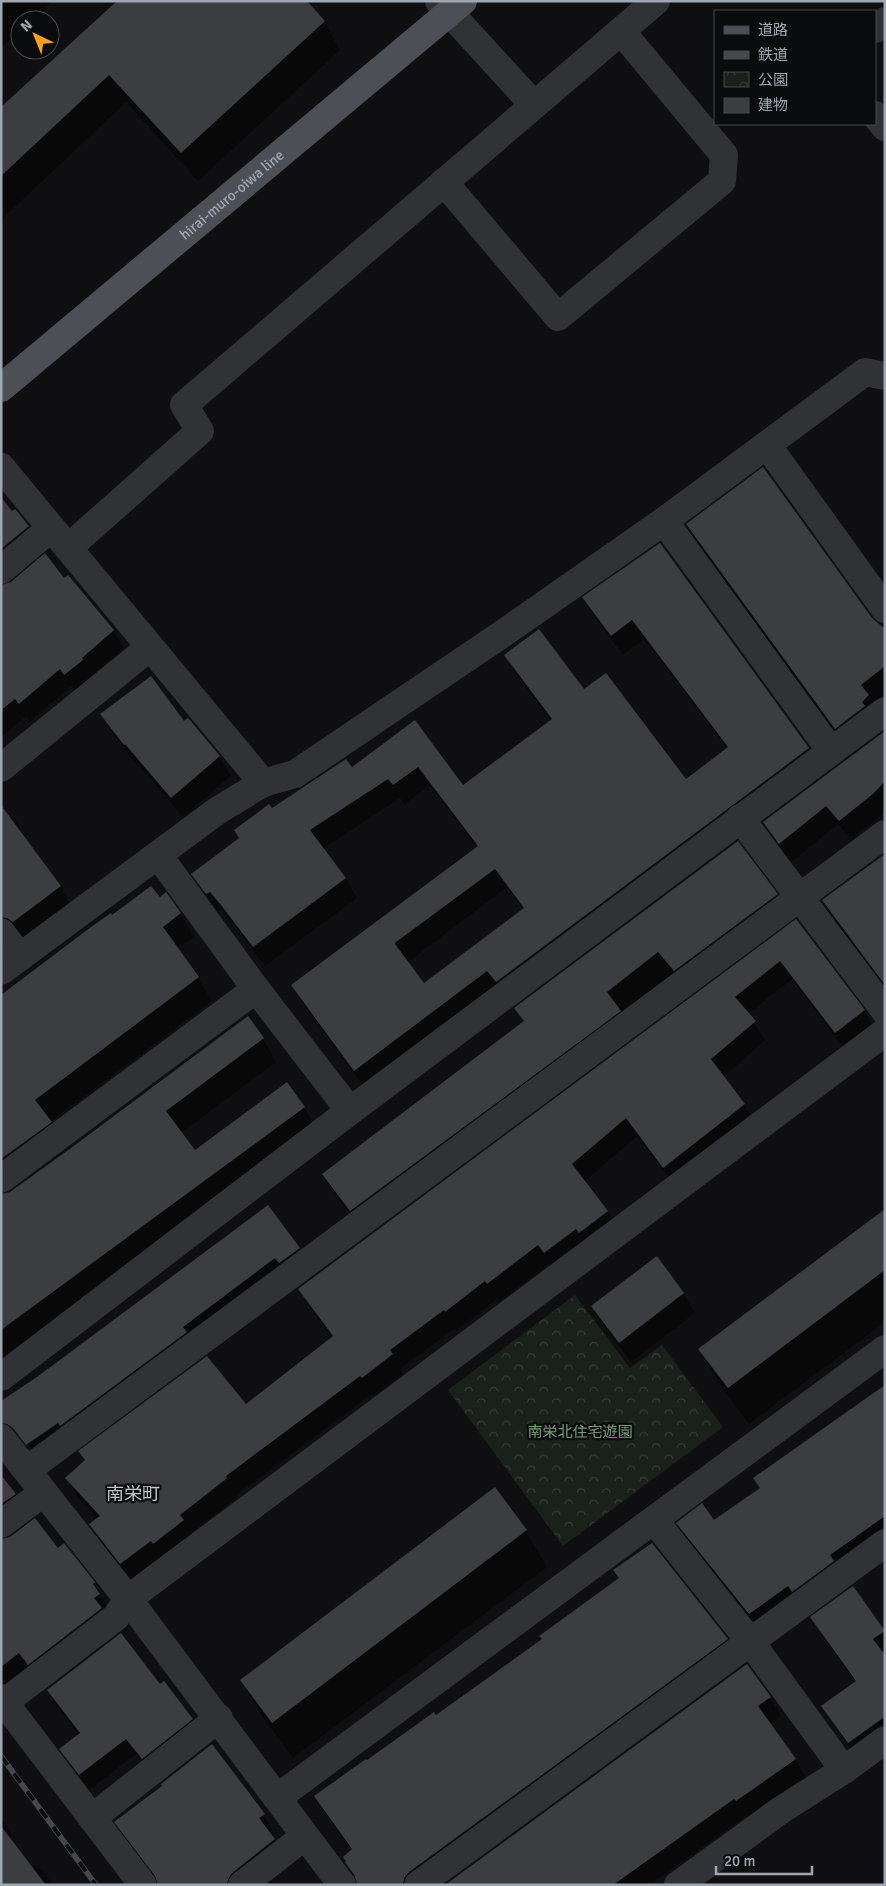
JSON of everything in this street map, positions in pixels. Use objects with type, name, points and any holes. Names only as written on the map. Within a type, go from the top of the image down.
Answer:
[{"type":"main road","name":"hirai-muro-oiwa line","points":[[1,388],[451,5]]},
{"type":"street","points":[[68,548],[200,431],[184,405],[656,1]]},
{"type":"street","points":[[451,5],[534,105]]},
{"type":"street","points":[[444,182],[558,317],[722,181],[724,155],[620,31]]},
{"type":"street","points":[[876,116],[885,127]]},
{"type":"street","points":[[1,932],[11,964],[217,811],[263,783],[295,774],[511,628],[664,521],[865,372],[885,376]]},
{"type":"street","points":[[767,445],[885,609]]},
{"type":"street","points":[[1,467],[263,783]]},
{"type":"street","points":[[664,521],[831,751]]},
{"type":"street","points":[[1,570],[51,528]]},
{"type":"street","points":[[1,768],[150,647]]},
{"type":"street","points":[[1,1377],[350,1111],[885,711]]},
{"type":"street","points":[[740,818],[885,1011]]},
{"type":"street","points":[[27,1470],[885,834]]},
{"type":"street","points":[[158,855],[256,989],[350,1111]]},
{"type":"street","points":[[1,1179],[256,989]]},
{"type":"street","points":[[143,1885],[3,1700],[116,1617],[128,1599],[885,1032]]},
{"type":"street","points":[[278,1798],[885,1349]]},
{"type":"street","points":[[1,1438],[128,1599],[342,1885]]},
{"type":"street","points":[[1,1524],[44,1492]]},
{"type":"street","points":[[654,1520],[749,1640],[844,1770]]},
{"type":"street","points":[[418,1885],[749,1640],[885,1543]]},
{"type":"street","points":[[92,1818],[218,1718]]},
{"type":"street","points":[[678,1885],[781,1810],[844,1770],[885,1740]]},
{"type":"street","points":[[242,1885],[305,1836]]},
{"type":"green space","name":"南栄北住宅遊園","points":[[575,1295],[630,1368],[662,1345],[723,1427],[563,1546],[448,1390]]},
{"type":"building","points":[[117,1],[307,1],[325,21],[181,153],[109,75],[1,176],[1,107],[52,60],[60,60],[60,53]]},
{"type":"building","points":[[763,467],[872,618],[885,629],[885,666],[861,685],[869,695],[862,702],[865,706],[835,729],[686,524]]},
{"type":"building","points":[[1,497],[12,511],[15,509],[29,526],[1,549]]},
{"type":"building","points":[[660,543],[809,748],[496,982],[487,971],[354,1071],[291,985],[478,846],[418,767],[393,785],[388,779],[310,830],[346,878],[253,947],[210,892],[206,894],[191,874],[239,838],[234,830],[269,804],[272,808],[346,759],[352,767],[415,720],[463,785],[552,719],[504,655],[539,629],[584,689],[606,673],[686,779],[728,747],[632,620],[611,636],[582,597]],"holes":[[[495,869],[524,908],[424,983],[395,944]]]},
{"type":"building","points":[[45,553],[64,578],[68,575],[114,630],[82,658],[83,660],[64,675],[60,669],[19,704],[15,699],[1,710],[1,585],[11,582]]},
{"type":"building","points":[[151,676],[184,721],[188,718],[220,756],[171,798],[124,745],[100,714]]},
{"type":"building","points":[[885,731],[885,781],[873,794],[839,821],[826,806],[779,844],[763,822]]},
{"type":"building","points":[[1,805],[61,886],[13,922],[1,917]]},
{"type":"building","points":[[738,841],[778,894],[674,971],[658,952],[607,992],[621,1011],[350,1211],[322,1174],[524,1021],[514,1008]]},
{"type":"building","points":[[885,854],[885,985],[822,900]]},
{"type":"building","points":[[151,886],[160,897],[166,892],[181,913],[163,927],[199,977],[35,1100],[52,1122],[1,1159],[1,995],[91,927],[111,913],[112,915]]},
{"type":"building","points":[[796,919],[865,1010],[835,1033],[780,961],[735,997],[756,1021],[711,1059],[745,1104],[663,1168],[626,1118],[572,1164],[608,1211],[579,1233],[576,1229],[544,1253],[538,1245],[487,1284],[485,1281],[445,1312],[444,1310],[390,1350],[393,1354],[362,1378],[360,1376],[226,1476],[227,1478],[180,1515],[184,1520],[153,1544],[151,1541],[120,1564],[89,1524],[100,1516],[65,1478],[85,1460],[78,1451],[207,1356],[246,1404],[333,1336],[298,1289]]},
{"type":"building","points":[[248,1016],[264,1038],[166,1111],[195,1150],[287,1082],[305,1107],[1,1330],[1,1194],[10,1192]]},
{"type":"building","points":[[268,1205],[300,1248],[279,1263],[275,1258],[183,1327],[187,1332],[60,1426],[58,1423],[26,1445],[13,1428],[1,1423],[1,1401],[37,1377]]},
{"type":"building","points":[[885,1209],[885,1270],[728,1388],[698,1349]]},
{"type":"building","points":[[657,1256],[684,1293],[619,1343],[591,1306]]},
{"type":"building","points":[[885,1385],[885,1516],[830,1555],[834,1561],[792,1592],[788,1586],[749,1614],[676,1523],[702,1503],[714,1520],[760,1488],[753,1478]]},
{"type":"building","points":[[1,1475],[16,1494],[1,1504]]},
{"type":"building","points":[[495,1487],[527,1530],[272,1723],[240,1680]]},
{"type":"building","points":[[35,1518],[58,1548],[64,1543],[95,1582],[93,1584],[100,1594],[94,1598],[102,1608],[28,1665],[19,1653],[1,1667],[1,1539],[10,1537]]},
{"type":"building","points":[[652,1543],[728,1639],[409,1872],[404,1878],[403,1885],[357,1885],[355,1876],[343,1857],[352,1849],[314,1796],[434,1712],[436,1715],[542,1639],[539,1636],[619,1578],[613,1570]]},
{"type":"building","points":[[853,1586],[885,1631],[873,1639],[885,1655],[885,1721],[883,1718],[848,1743],[821,1706],[856,1681],[810,1617]]},
{"type":"building","points":[[121,1633],[160,1684],[164,1681],[193,1719],[142,1759],[126,1739],[79,1775],[59,1749],[80,1733],[47,1690]]},
{"type":"building","points":[[747,1664],[771,1697],[758,1706],[796,1759],[736,1801],[734,1799],[613,1885],[445,1885]]},
{"type":"building","points":[[212,1744],[265,1814],[259,1818],[275,1839],[232,1873],[227,1885],[158,1885],[155,1876],[114,1822],[162,1786],[161,1784]]},
{"type":"building","points":[[1,1826],[46,1885],[1,1885]]},
{"type":"railway","points":[[1,1756],[96,1885]]},
{"type":"district","name":"南栄町","points":[[133,1494]]}]
